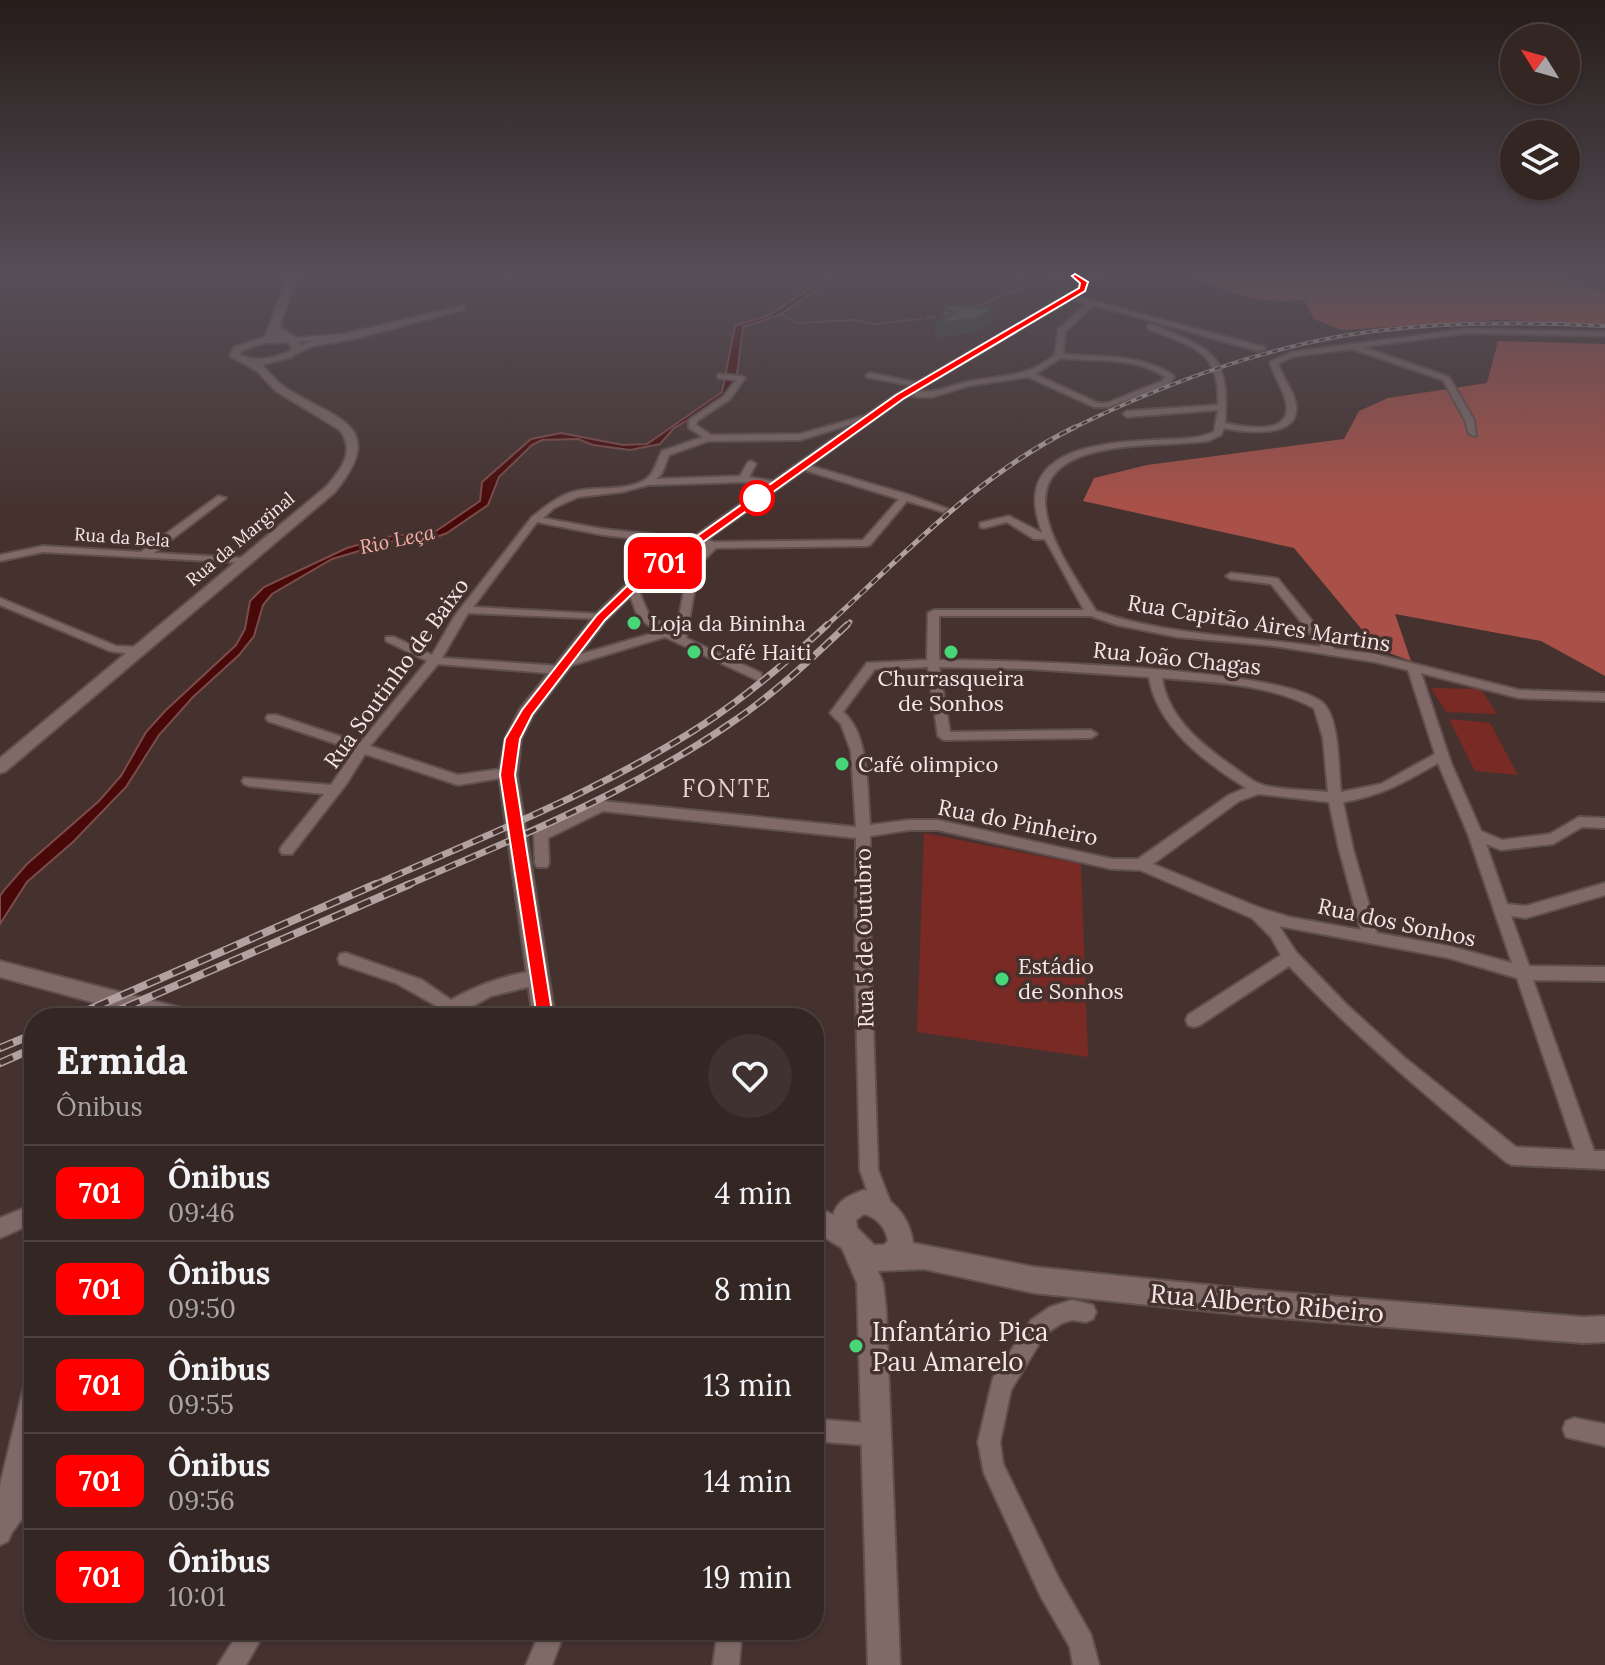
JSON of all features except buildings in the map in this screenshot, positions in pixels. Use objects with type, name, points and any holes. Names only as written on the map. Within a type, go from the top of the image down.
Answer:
[{"type":"main road","points":[[235,354],[237,358],[249,362],[282,358],[291,354]]},
{"type":"main road","points":[[542,1008],[508,773],[513,739],[526,713],[601,617],[632,587],[868,418],[973,354]]},
{"type":"main road","points":[[267,372],[282,358]]},
{"type":"main road","name":"Rua da Marginal","points":[[0,767],[331,489],[351,466],[356,449],[350,432],[276,387],[267,372],[249,362]]},
{"type":"main road","name":"Rua da Marginal","points":[[0,775],[44,731]]},
{"type":"main road","points":[[0,969],[147,1008]]},
{"type":"main road","points":[[851,1226],[873,1203],[888,1215],[900,1233],[901,1245],[880,1275],[873,1310]]},
{"type":"main road","name":"Rua Alberto Ribeiro","points":[[888,1215],[915,1241],[952,1262]]},
{"type":"main road","points":[[824,1219],[851,1226],[870,1258],[892,1257]]},
{"type":"main road","points":[[851,1226],[870,1283],[873,1310],[884,1665]]},
{"type":"main road","name":"Rua Alberto Ribeiro","points":[[892,1257],[952,1262],[1034,1280],[1256,1303],[1598,1332]]},
{"type":"street","points":[[1092,613],[1047,536],[1039,505],[1051,467],[1059,460],[1110,446],[1208,438],[1218,433],[1223,407],[1223,378],[1208,354]]},
{"type":"street","points":[[1221,425],[1265,431],[1289,421],[1290,397],[1282,388],[1274,364],[1297,354]]},
{"type":"street","points":[[1375,354],[1446,379],[1459,407],[1469,418],[1473,434]]},
{"type":"street","points":[[907,393],[926,397],[963,385],[1007,380],[1029,374],[1059,356],[1114,359],[1145,366],[1170,377],[1165,383],[1108,405],[1097,405],[1029,374]]},
{"type":"street","points":[[870,375],[919,385]]},
{"type":"street","points":[[707,438],[692,426],[693,420],[728,398],[741,378],[721,376]]},
{"type":"street","points":[[1127,414],[1223,407]]},
{"type":"street","points":[[648,482],[657,473],[665,453],[707,438],[800,437],[868,418]]},
{"type":"street","points":[[743,479],[751,464]]},
{"type":"street","points":[[801,466],[943,509]]},
{"type":"street","name":"Rua Soutinho de Baixo","points":[[287,850],[363,747],[435,660],[465,610],[535,519],[551,506],[576,494],[622,489],[648,482],[743,479],[776,484]]},
{"type":"street","points":[[535,519],[603,532],[713,545],[866,543],[906,497]]},
{"type":"street","points":[[145,554],[221,498]]},
{"type":"street","points":[[984,525],[1009,519],[1038,537],[1047,536]]},
{"type":"street","points":[[680,640],[694,564],[713,545]]},
{"type":"street","name":"Rua da Bela","points":[[0,558],[43,549],[243,561]]},
{"type":"street","points":[[1231,576],[1274,581],[1332,652]]},
{"type":"street","points":[[632,587],[644,617],[666,633],[757,676]]},
{"type":"street","points":[[0,601],[114,649],[137,651]]},
{"type":"street","points":[[465,610],[601,617]]},
{"type":"street","name":"Rua Capitão Aires Martins","points":[[933,664],[934,613],[937,612],[1092,613],[1117,622],[1177,634],[1332,652],[1519,694],[1605,697]]},
{"type":"street","points":[[390,639],[435,660],[562,666],[666,633]]},
{"type":"street","points":[[933,664],[944,736],[1091,734]]},
{"type":"street","name":"Rua João Chagas","points":[[933,664],[1071,667],[1155,674],[1264,687],[1312,699],[1318,705],[1325,723],[1335,798]]},
{"type":"street","name":"Rua 5 de Outubro","points":[[851,1226],[869,1170],[863,830],[857,751],[847,722],[836,713],[871,666],[933,664]]},
{"type":"street","name":"Rua dos Sonhos","points":[[1414,669],[1442,755],[1475,834],[1523,973]]},
{"type":"street","points":[[1155,674],[1155,690],[1176,723],[1198,745],[1257,789]]},
{"type":"street","points":[[272,718],[458,780],[508,773]]},
{"type":"street","points":[[1141,865],[1234,798],[1257,789],[1335,798],[1386,787],[1442,755]]},
{"type":"street","points":[[249,781],[334,790]]},
{"type":"street","points":[[1335,798],[1370,936]]},
{"type":"street","name":"Rua do Pinheiro","points":[[542,863],[541,835],[601,806],[852,833],[938,825],[1112,864],[1141,865]]},
{"type":"street","points":[[1475,834],[1501,845],[1553,839],[1579,822],[1605,823]]},
{"type":"street","name":"Rua dos Sonhos","points":[[1141,865],[1256,913],[1289,923],[1449,952],[1523,973]]},
{"type":"street","points":[[1500,909],[1526,912],[1605,889]]},
{"type":"street","points":[[1256,913],[1276,933],[1290,957],[1399,1063],[1512,1156],[1596,1159],[1523,973],[1605,974]]},
{"type":"street","points":[[1194,1020],[1290,957]]},
{"type":"street","points":[[346,959],[384,971],[441,998],[443,1008]]},
{"type":"street","points":[[456,1008],[494,988],[538,978]]},
{"type":"street","name":"Rua 5 de Outubro","points":[[869,1170],[888,1215]]},
{"type":"street","points":[[0,1228],[24,1217]]},
{"type":"street","points":[[1086,1312],[1072,1310],[1057,1314],[1038,1327],[1001,1386],[989,1442],[992,1465],[1050,1588],[1082,1644],[1086,1665]]},
{"type":"street","points":[[1574,1429],[1605,1435]]},
{"type":"street","points":[[824,1431],[877,1435]]},
{"type":"street","points":[[1,1531],[24,1433]]},
{"type":"street","points":[[1,1531],[24,1498]]},
{"type":"street","points":[[231,1665],[247,1640]]},
{"type":"street","points":[[539,1665],[549,1640]]},
{"type":"street","points":[[726,1665],[729,1640]]},
{"type":"shaded area","points":[[1495,354],[1605,354],[1605,676],[1541,641],[1395,614],[1411,661],[1378,649],[1294,548],[1083,501],[1094,478],[1147,465],[1344,439],[1359,411],[1388,398],[1487,383]]},
{"type":"shaded area","points":[[1431,688],[1481,689],[1497,714],[1446,712]]},
{"type":"shaded area","points":[[1449,719],[1490,723],[1518,775],[1475,771]]},
{"type":"shaded area","name":"Estádio de Sonhos","points":[[924,833],[1081,864],[1088,1057],[917,1032]]},
{"type":"water","name":"Rio Leça","points":[[730,354],[740,354],[736,382],[725,399],[674,428],[660,444],[630,450],[593,445],[578,439],[542,440],[532,445],[499,477],[488,505],[447,533],[434,538],[407,537],[332,559],[272,594],[263,605],[254,636],[239,655],[193,697],[159,735],[126,787],[73,842],[27,882],[0,924],[0,896],[5,889],[27,864],[99,801],[121,776],[146,732],[236,645],[245,629],[250,601],[264,587],[347,548],[386,537],[436,531],[480,501],[482,482],[531,439],[561,433],[623,445],[647,444],[722,392]]},
{"type":"railway","points":[[1073,428],[1206,372],[1267,354]]},
{"type":"railway","points":[[825,627],[974,492],[1039,446],[1073,428]]},
{"type":"railway","points":[[847,625],[850,622]]},
{"type":"railway","points":[[372,886],[583,792],[665,748],[736,701],[827,625]]},
{"type":"railway","points":[[405,886],[572,812],[693,748],[762,701],[847,625]]},
{"type":"railway","points":[[93,1008],[376,884]]},
{"type":"railway","points":[[124,1008],[410,884]]},
{"type":"railway","points":[[0,1048],[24,1038]]},
{"type":"railway","points":[[0,1063],[24,1052]]},
{"type":"bus line","name":"701","points":[[542,1008],[508,775],[513,739],[526,713],[601,617],[632,587],[899,397],[973,354]]},
{"type":"place","name":"Loja da Bininha","points":[[634,623]]},
{"type":"place","name":"Café Haiti","points":[[694,652]]},
{"type":"place","name":"Churrasqueira de Sonhos","points":[[951,652]]},
{"type":"place","name":"Café olimpico","points":[[842,764]]},
{"type":"place","name":"Estádio de Sonhos","points":[[1002,979]]},
{"type":"place","name":"Infantário Pica Pau Amarelo","points":[[856,1346]]},
{"type":"district","name":"FONTE","points":[[727,788]]}]
